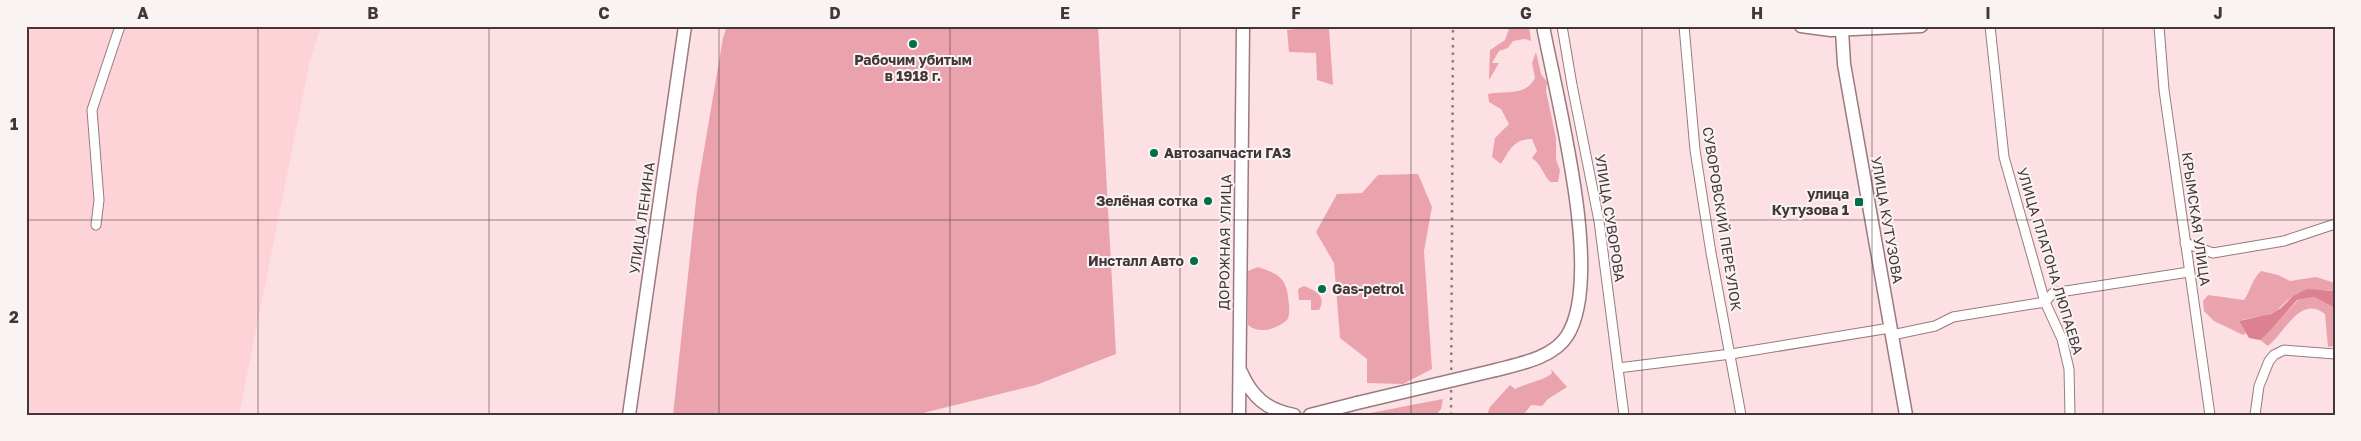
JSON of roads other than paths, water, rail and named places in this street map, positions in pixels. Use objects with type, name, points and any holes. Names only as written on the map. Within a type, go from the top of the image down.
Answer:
[{"type":"street","points":[[96,224],[99,200],[92,110],[120,26]]},
{"type":"street","name":"УЛИЦА ЛЕНИНА","points":[[629,415],[685,26]]},
{"type":"street","name":"ДОРОЖНАЯ УЛИЦА","points":[[1239,415],[1243,26]]},
{"type":"street","points":[[1310,415],[1527,361],[1552,350],[1566,337],[1574,321],[1579,298],[1580,244],[1574,180],[1543,26]]},
{"type":"street","name":"УЛИЦА СУВОРОВА","points":[[1562,26],[1599,221],[1624,415]]},
{"type":"street","name":"СУВОРОВСКИЙ ПЕРЕУЛОК","points":[[1684,26],[1696,150],[1711,254],[1741,415]]},
{"type":"street","points":[[1801,26],[1842,30],[1921,26]]},
{"type":"street","name":"УЛИЦА ПЛАТОНА ЛЮПАЕВА","points":[[1990,26],[2004,157],[2046,302],[2062,339],[2068,369],[2070,415]]},
{"type":"street","name":"КРЫМСКАЯ УЛИЦА","points":[[2159,26],[2164,90],[2210,415]]},
{"type":"street","name":"УЛИЦА КУТУЗОВА","points":[[1842,30],[1844,64],[1906,415]]},
{"type":"street","points":[[2185,243],[2213,254],[2284,241],[2335,224]]},
{"type":"street","points":[[1618,368],[1935,326],[1953,317],[2046,302],[2053,293],[2189,272]]},
{"type":"street","points":[[2255,415],[2254,406],[2259,386],[2269,361],[2274,355],[2284,350],[2335,354]]},
{"type":"street","points":[[1239,369],[1255,397],[1268,406],[1294,415]]},
{"type":"railway","points":[[1451,415],[1453,26]]},
{"type":"place","name":"Рабочим убитым в 1918 г.","points":[[913,44]]},
{"type":"place","name":"Автозапчасти ГАЗ","points":[[1154,153]]},
{"type":"place","name":"Зелёная сотка","points":[[1208,201]]},
{"type":"place","name":"улица Кутузова 1","points":[[1859,202]]},
{"type":"place","name":"Инсталл Авто","points":[[1194,261]]},
{"type":"place","name":"Gas-petrol","points":[[1322,289]]}]
